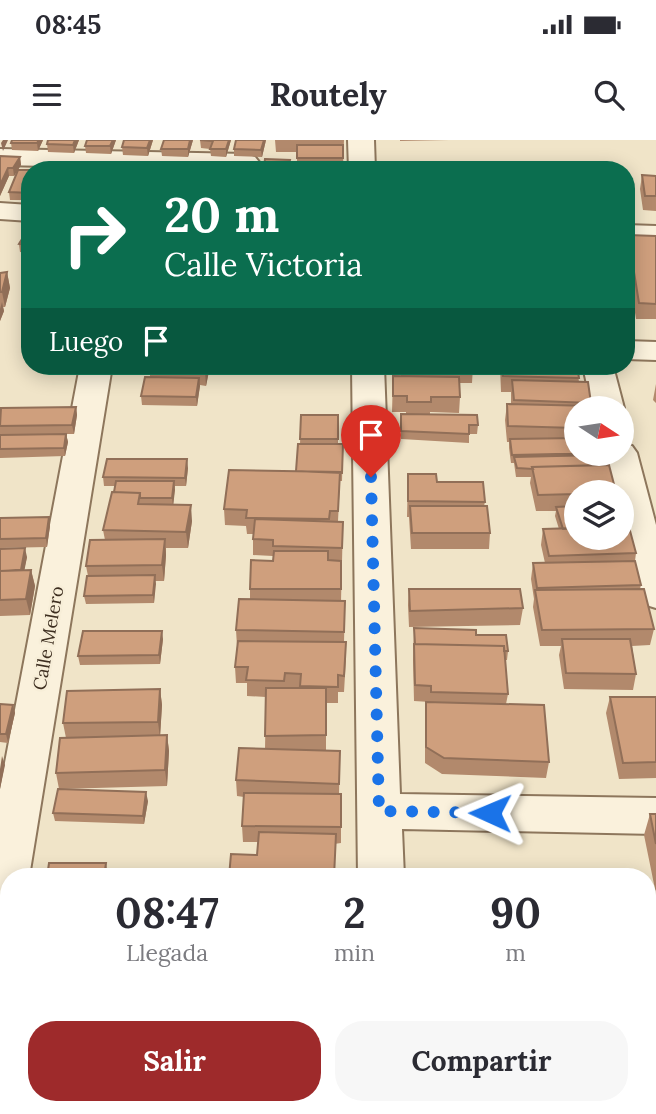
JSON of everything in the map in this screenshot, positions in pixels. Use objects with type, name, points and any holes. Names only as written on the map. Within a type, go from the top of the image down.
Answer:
[{"type":"street","points":[[361,140],[362,161]]},
{"type":"street","points":[[0,157],[197,161]]},
{"type":"street","points":[[0,212],[21,213]]},
{"type":"street","points":[[635,233],[656,234]]},
{"type":"street","points":[[635,350],[656,351]]},
{"type":"street","name":"Calle Melero","points":[[8,868],[94,375]]},
{"type":"street","points":[[368,375],[381,868]]},
{"type":"street","points":[[600,375],[605,396]]},
{"type":"street","points":[[623,466],[656,595]]},
{"type":"street","points":[[379,811],[656,816]]},
{"type":"building","points":[[12,140],[39,140],[37,143],[11,143]]},
{"type":"building","points":[[48,140],[75,140],[73,145],[47,144]]},
{"type":"building","points":[[87,140],[113,140],[110,146],[85,146]]},
{"type":"building","points":[[124,140],[150,140],[147,148],[122,147]]},
{"type":"building","points":[[164,140],[190,140],[188,149],[161,149]]},
{"type":"building","points":[[200,140],[229,140],[226,149],[210,149],[213,141]]},
{"type":"building","points":[[236,140],[264,140],[261,150],[234,149]]},
{"type":"building","points":[[297,145],[343,145],[343,158],[297,158]]},
{"type":"building","points":[[0,156],[20,157],[13,168],[8,168],[0,185]]},
{"type":"building","points":[[265,159],[290,160],[290,161]]},
{"type":"building","points":[[18,170],[21,170],[21,193],[9,192]]},
{"type":"building","points":[[642,175],[656,176],[656,196],[645,196]]},
{"type":"building","points":[[635,235],[656,236],[656,304],[639,303],[635,278]]},
{"type":"building","points":[[7,272],[2,292],[0,292],[0,273]]},
{"type":"building","points":[[578,375],[579,378],[503,376]]},
{"type":"building","points":[[393,376],[459,377],[460,397],[431,397],[431,402],[407,402],[407,396],[393,396]]},
{"type":"building","points":[[145,377],[199,378],[196,397],[141,396]]},
{"type":"building","points":[[512,380],[588,382],[590,396],[564,396],[564,402],[514,400]]},
{"type":"building","points":[[507,404],[564,405],[564,428],[508,426]]},
{"type":"building","points":[[76,407],[72,425],[0,426],[1,408]]},
{"type":"building","points":[[401,414],[477,415],[478,425],[469,425],[469,434],[401,431]]},
{"type":"building","points":[[301,415],[338,415],[338,439],[300,439]]},
{"type":"building","points":[[66,434],[64,448],[0,449],[0,435]]},
{"type":"building","points":[[564,438],[564,454],[512,455],[510,439]]},
{"type":"building","points":[[298,444],[343,444],[342,473],[296,471]]},
{"type":"building","points":[[564,456],[564,466],[567,466],[517,468],[514,457]]},
{"type":"building","points":[[107,459],[187,459],[185,478],[103,477]]},
{"type":"building","points":[[609,466],[613,480],[564,480],[564,494],[538,495],[532,467]]},
{"type":"building","points":[[229,470],[340,472],[338,511],[330,511],[329,519],[246,518],[247,510],[224,509]]},
{"type":"building","points":[[408,474],[436,474],[437,482],[483,482],[485,502],[408,501]]},
{"type":"building","points":[[116,481],[174,481],[172,498],[140,498],[140,493],[114,492]]},
{"type":"building","points":[[112,492],[140,493],[138,504],[191,505],[186,532],[103,530]]},
{"type":"building","points":[[410,506],[487,506],[490,533],[412,533]]},
{"type":"building","points":[[556,507],[564,507],[564,529],[563,529]]},
{"type":"building","points":[[49,517],[46,538],[0,539],[0,518]]},
{"type":"building","points":[[255,519],[343,522],[342,548],[273,546],[273,540],[253,539]]},
{"type":"building","points":[[564,528],[564,550],[634,550],[634,546],[636,553],[549,556],[543,529]]},
{"type":"building","points":[[165,539],[162,565],[86,566],[90,540]]},
{"type":"building","points":[[25,548],[21,570],[0,571],[0,549]]},
{"type":"building","points":[[274,551],[328,551],[328,560],[341,561],[341,589],[250,589],[251,560],[273,561]]},
{"type":"building","points":[[635,561],[641,585],[537,588],[533,563]]},
{"type":"building","points":[[31,570],[26,599],[0,600],[0,571]]},
{"type":"building","points":[[155,575],[153,595],[84,596],[87,576]]},
{"type":"building","points":[[409,589],[520,589],[523,608],[410,611]]},
{"type":"building","points":[[644,589],[654,629],[542,630],[535,590]]},
{"type":"building","points":[[239,599],[345,601],[344,632],[236,630]]},
{"type":"building","points":[[414,628],[476,630],[476,635],[506,635],[508,651],[504,651],[504,646],[415,644]]},
{"type":"building","points":[[83,631],[162,631],[159,655],[78,656]]},
{"type":"building","points":[[562,639],[630,639],[636,674],[566,673]]},
{"type":"building","points":[[238,641],[346,642],[344,676],[338,675],[338,687],[300,686],[301,674],[285,673],[284,681],[246,680],[248,667],[235,667]]},
{"type":"building","points":[[414,644],[504,646],[508,694],[431,692],[431,686],[415,685]]},
{"type":"building","points":[[266,688],[326,688],[326,735],[265,736]]},
{"type":"building","points":[[160,689],[158,722],[63,723],[67,691]]},
{"type":"building","points":[[610,697],[656,697],[656,762],[623,763]]},
{"type":"building","points":[[426,702],[544,705],[549,762],[444,758],[426,747]]},
{"type":"building","points":[[0,704],[13,705],[6,734],[0,734]]},
{"type":"building","points":[[167,735],[165,770],[56,773],[60,738]]},
{"type":"building","points":[[239,748],[340,751],[339,784],[236,780]]},
{"type":"building","points":[[58,789],[146,792],[143,816],[53,813]]},
{"type":"building","points":[[244,793],[341,794],[341,827],[242,826]]},
{"type":"building","points":[[650,814],[656,814],[656,844]]},
{"type":"building","points":[[259,832],[336,834],[334,868],[230,868],[231,854],[257,855]]},
{"type":"building","points":[[49,863],[106,863],[105,868],[48,868]]},
{"type":"route","points":[[371,477],[379,811],[490,813]]}]
